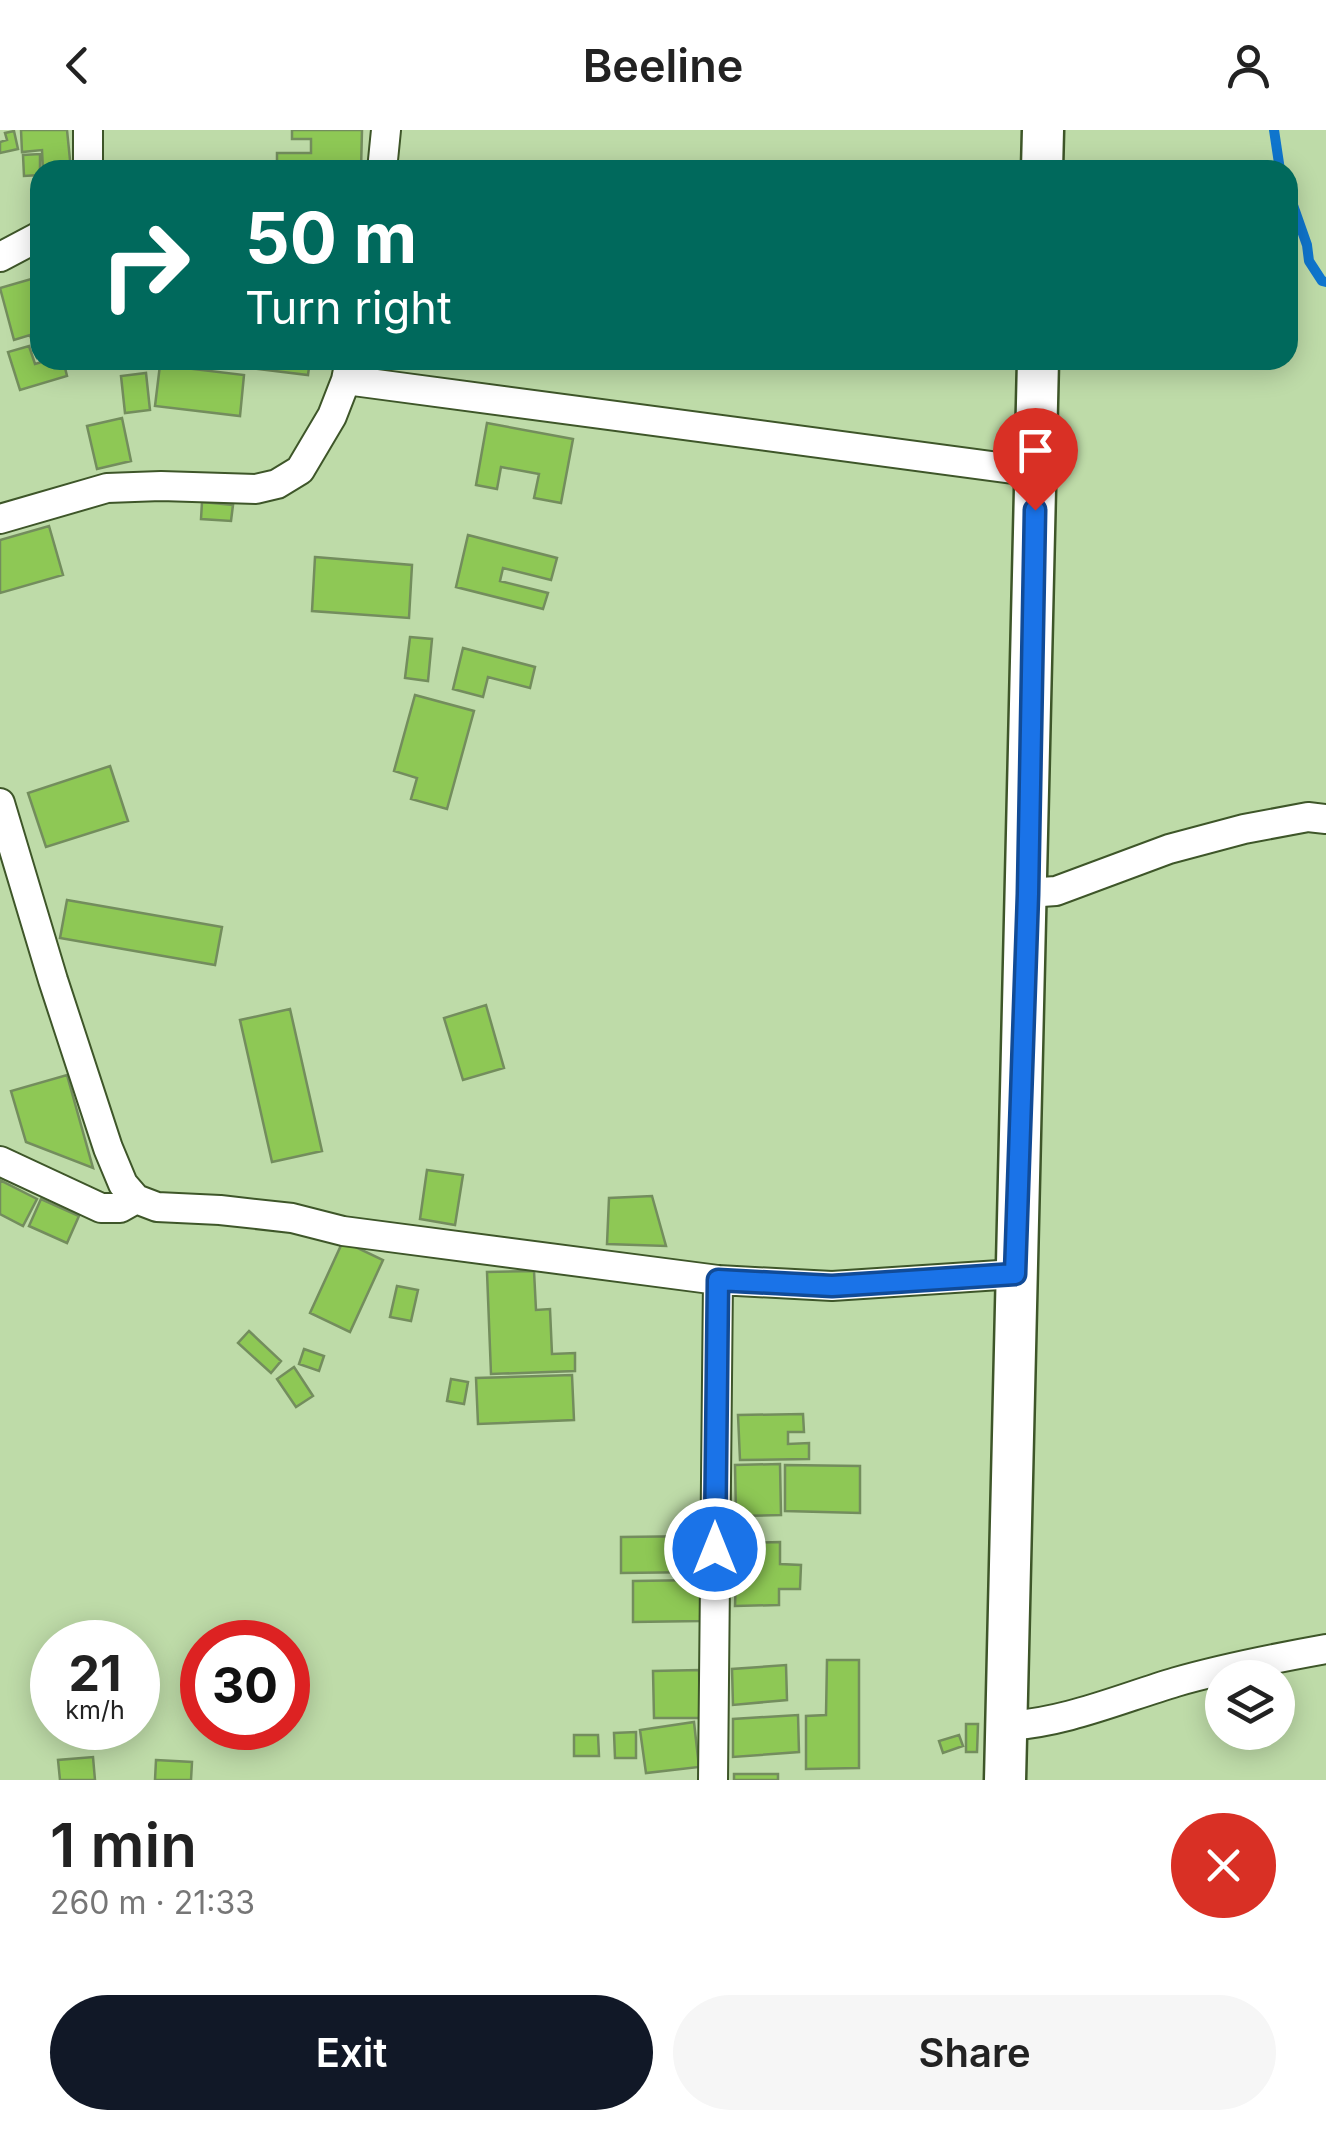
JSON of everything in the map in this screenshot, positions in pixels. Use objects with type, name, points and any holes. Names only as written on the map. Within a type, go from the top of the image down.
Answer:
[{"type":"main road","points":[[1042,160],[1043,130]]},
{"type":"main road","points":[[1005,1780],[1038,370]]},
{"type":"street","points":[[88,130],[88,160]]},
{"type":"street","points":[[383,160],[386,130]]},
{"type":"street","points":[[0,257],[30,241]]},
{"type":"street","points":[[0,519],[106,488],[256,488],[277,484],[300,470],[332,416],[348,370],[1036,472]]},
{"type":"street","points":[[0,803],[108,1148],[123,1184],[136,1198],[156,1207],[292,1218],[343,1231],[718,1280],[832,1286],[1015,1274]]},
{"type":"street","points":[[1028,894],[1056,891],[1169,849],[1244,829],[1308,817],[1326,819]]},
{"type":"street","points":[[0,1161],[101,1208],[120,1208],[136,1198]]},
{"type":"street","points":[[713,1780],[718,1280]]},
{"type":"street","points":[[1005,1726],[1032,1725],[1070,1716],[1254,1662],[1326,1649]]},
{"type":"building","points":[[21,130],[67,130],[70,160],[42,160],[42,150],[22,152]]},
{"type":"building","points":[[292,130],[362,130],[361,160],[277,160],[277,153],[311,153],[311,139],[292,139]]},
{"type":"building","points":[[14,131],[18,149],[0,153],[0,142],[7,140],[5,133]]},
{"type":"building","points":[[40,154],[40,160],[30,160],[30,176],[24,176],[23,155]]},
{"type":"building","points":[[30,279],[30,335],[14,340],[0,288]]},
{"type":"building","points":[[29,346],[30,370],[66,370],[67,376],[20,390],[8,352]]},
{"type":"building","points":[[159,370],[244,375],[240,416],[155,406]]},
{"type":"building","points":[[267,370],[309,370],[308,375]]},
{"type":"building","points":[[146,373],[150,410],[125,413],[121,376]]},
{"type":"building","points":[[122,418],[131,461],[97,469],[87,426]]},
{"type":"building","points":[[487,423],[573,439],[561,503],[534,498],[539,474],[501,467],[497,489],[476,485]]},
{"type":"building","points":[[202,502],[233,505],[231,521],[201,519]]},
{"type":"building","points":[[49,526],[63,575],[0,593],[0,540]]},
{"type":"building","points":[[468,535],[557,558],[551,580],[503,568],[500,581],[548,593],[543,609],[456,587]]},
{"type":"building","points":[[315,557],[412,565],[409,618],[312,611]]},
{"type":"building","points":[[410,637],[432,639],[428,681],[405,678]]},
{"type":"building","points":[[463,648],[535,667],[530,688],[488,677],[483,697],[453,689]]},
{"type":"building","points":[[415,695],[474,711],[447,809],[411,799],[417,778],[394,771]]},
{"type":"building","points":[[110,766],[128,821],[46,847],[28,793]]},
{"type":"building","points":[[67,900],[222,927],[215,965],[60,938]]},
{"type":"building","points":[[486,1005],[504,1068],[463,1080],[444,1018]]},
{"type":"building","points":[[290,1009],[322,1151],[272,1162],[240,1020]]},
{"type":"building","points":[[67,1075],[93,1168],[26,1142],[11,1091]]},
{"type":"building","points":[[427,1170],[463,1175],[455,1225],[420,1219]]},
{"type":"building","points":[[0,1180],[37,1199],[23,1226],[0,1214]]},
{"type":"building","points":[[652,1196],[666,1246],[607,1244],[609,1198]]},
{"type":"building","points":[[41,1199],[79,1216],[67,1243],[29,1226]]},
{"type":"building","points":[[343,1241],[383,1260],[350,1332],[310,1313]]},
{"type":"building","points":[[534,1271],[536,1310],[550,1309],[552,1354],[575,1353],[575,1371],[491,1374],[487,1272]]},
{"type":"building","points":[[397,1286],[418,1290],[411,1321],[390,1317]]},
{"type":"building","points":[[249,1331],[281,1361],[271,1373],[238,1343]]},
{"type":"building","points":[[304,1349],[324,1356],[319,1371],[299,1364]]},
{"type":"building","points":[[294,1367],[313,1396],[296,1407],[277,1379]]},
{"type":"building","points":[[572,1375],[574,1420],[478,1424],[476,1378]]},
{"type":"building","points":[[451,1379],[468,1382],[464,1404],[447,1401]]},
{"type":"building","points":[[803,1414],[804,1432],[788,1432],[788,1444],[809,1443],[809,1459],[740,1460],[738,1415]]},
{"type":"building","points":[[780,1464],[781,1515],[736,1516],[735,1465]]},
{"type":"building","points":[[785,1465],[860,1466],[860,1513],[785,1511]]},
{"type":"building","points":[[701,1536],[701,1572],[621,1573],[621,1537]]},
{"type":"building","points":[[780,1542],[780,1564],[801,1565],[800,1589],[779,1589],[779,1605],[735,1606],[737,1543]]},
{"type":"building","points":[[700,1580],[701,1621],[633,1622],[633,1581]]},
{"type":"building","points":[[827,1660],[859,1660],[859,1768],[806,1769],[806,1716],[826,1715]]},
{"type":"building","points":[[786,1665],[787,1700],[733,1705],[732,1669]]},
{"type":"building","points":[[699,1670],[700,1718],[654,1718],[653,1671]]},
{"type":"building","points":[[798,1715],[799,1752],[733,1757],[733,1719]]},
{"type":"building","points":[[694,1722],[699,1767],[646,1773],[640,1730]]},
{"type":"building","points":[[966,1724],[978,1724],[977,1752],[966,1752]]},
{"type":"building","points":[[636,1732],[636,1758],[615,1758],[614,1733]]},
{"type":"building","points":[[574,1735],[598,1735],[599,1756],[574,1756]]},
{"type":"building","points":[[959,1735],[963,1746],[943,1753],[939,1741]]},
{"type":"building","points":[[93,1757],[95,1780],[60,1780],[58,1760]]},
{"type":"building","points":[[156,1760],[192,1762],[191,1780],[155,1780]]},
{"type":"building","points":[[734,1774],[778,1774],[778,1780],[734,1780]]},
{"type":"waterway","points":[[1274,130],[1278,160]]},
{"type":"waterway","points":[[1298,219],[1309,261],[1326,282]]},
{"type":"route","points":[[715,1549],[718,1280],[832,1286],[1015,1274],[1028,894],[1035,510]]}]
